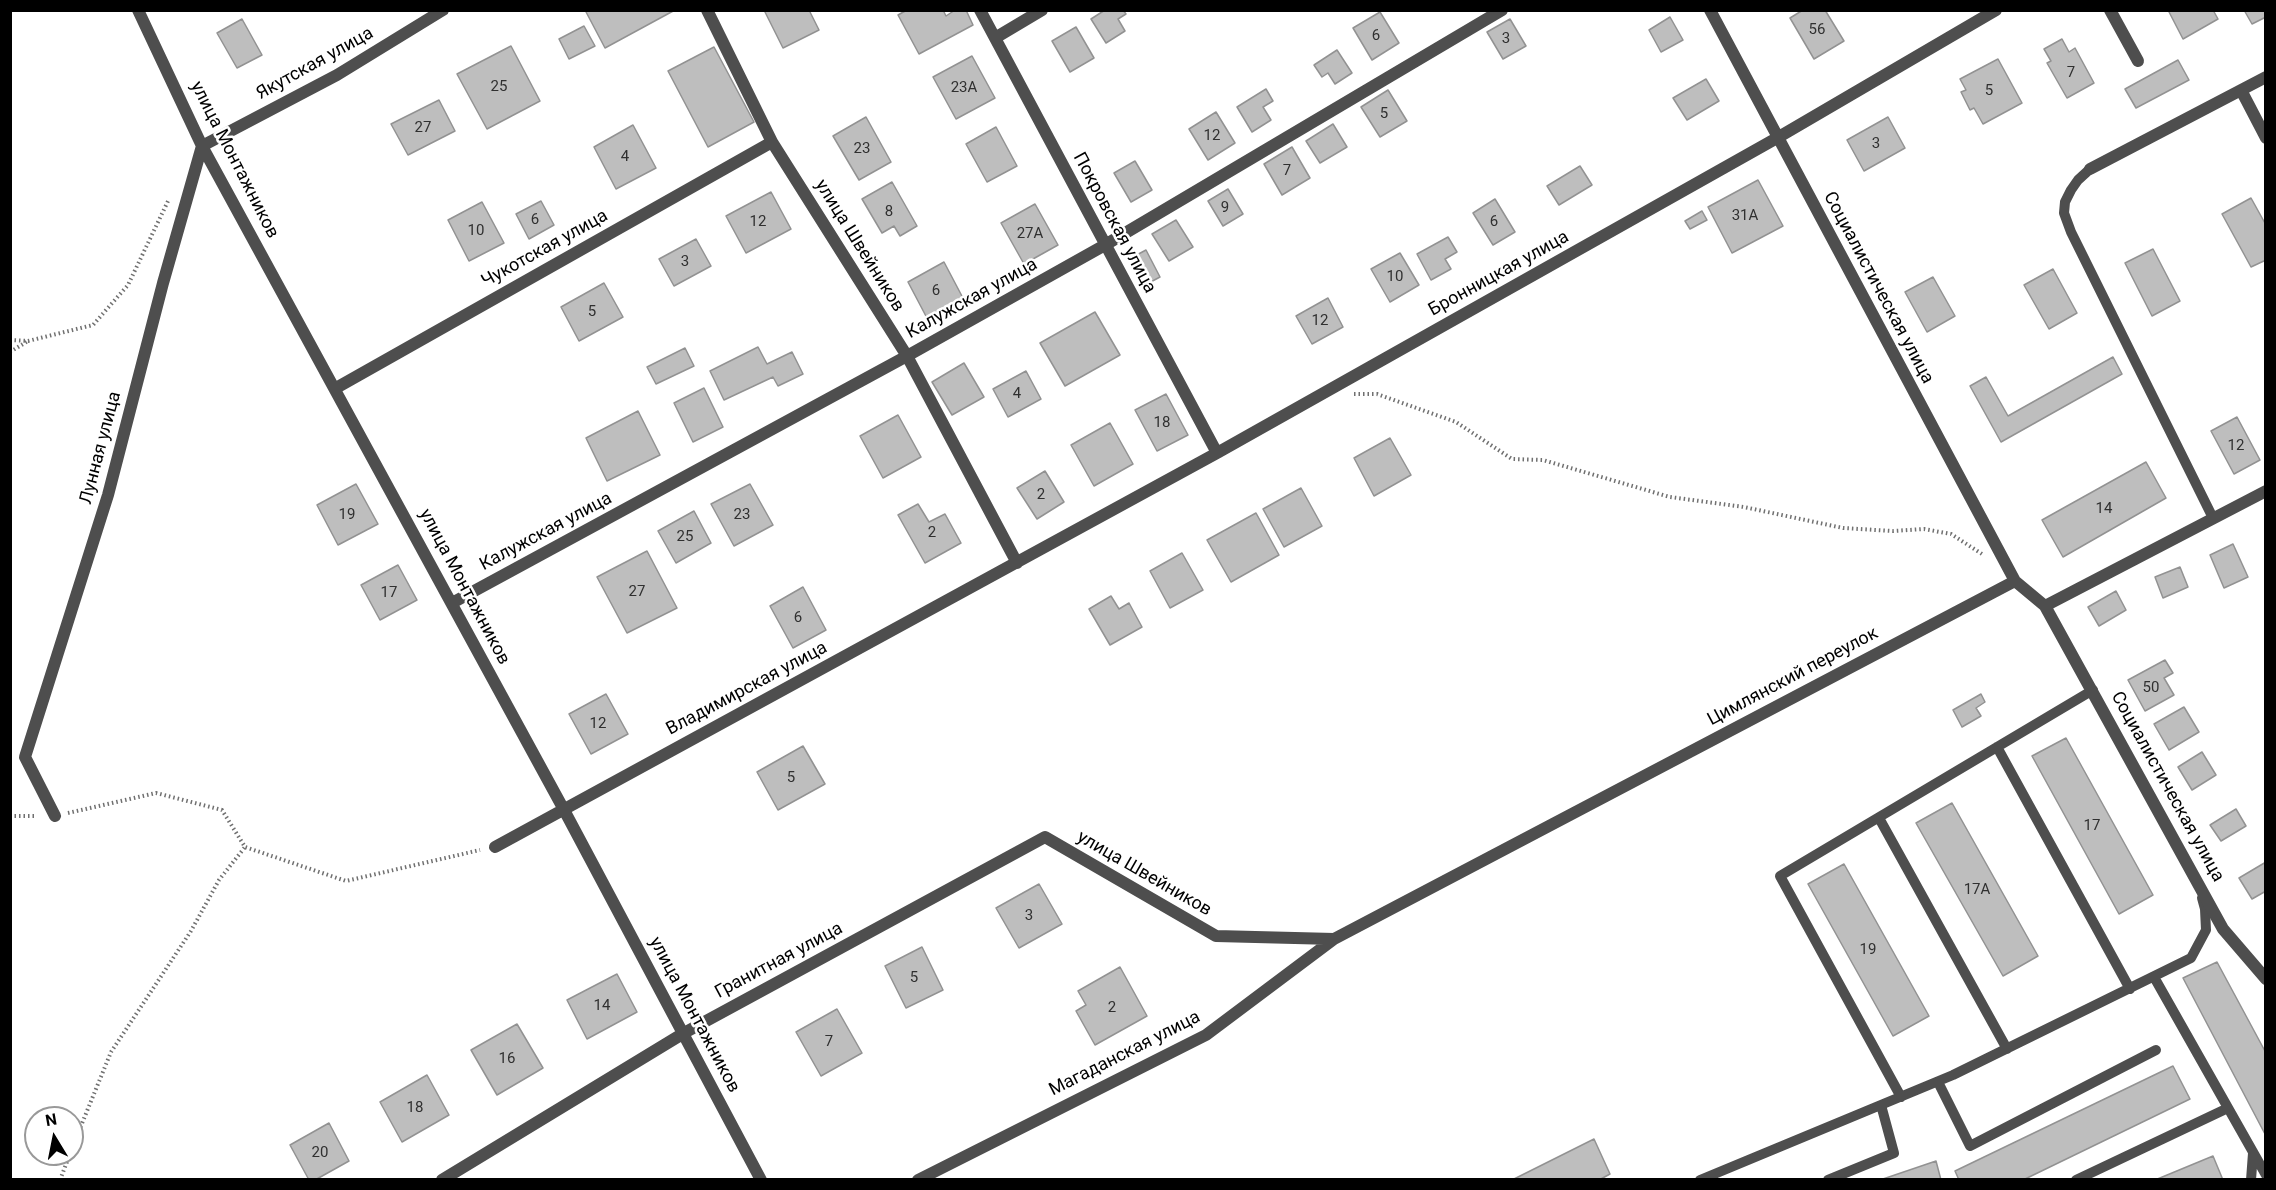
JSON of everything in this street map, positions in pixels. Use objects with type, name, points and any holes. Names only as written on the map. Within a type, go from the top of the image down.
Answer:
[{"type":"street","name":"улица Монтажников","points":[[138,10],[202,146],[336,388],[761,1179]]},
{"type":"street","name":"Якутская улица","points":[[202,146],[338,75],[419,16],[443,10]]},
{"type":"street","name":"улица Швейников","points":[[707,10],[772,142],[907,356],[1017,564]]},
{"type":"street","name":"Покровская улица","points":[[980,10],[1217,453]]},
{"type":"street","points":[[995,38],[1042,10]]},
{"type":"street","name":"Калужская улица","points":[[452,603],[907,356],[1105,245],[1502,10]]},
{"type":"street","name":"Социалистическая улица","points":[[1710,10],[2014,581]]},
{"type":"street","name":"Бронницкая улица","points":[[1017,564],[1777,138],[1996,10]]},
{"type":"street","points":[[2110,10],[2138,61]]},
{"type":"street","points":[[2090,169],[2265,77]]},
{"type":"street","points":[[2241,90],[2265,138]]},
{"type":"street","name":"Чукотская улица","points":[[336,388],[772,142]]},
{"type":"street","name":"Лунная улица","points":[[55,816],[25,757],[108,495],[163,283],[202,146]]},
{"type":"street","points":[[2014,581],[2045,606],[2265,491]]},
{"type":"street","name":"Владимирская улица","points":[[495,846],[1017,564]]},
{"type":"street","name":"Цимлянский переулок","points":[[1334,939],[2014,581]]},
{"type":"street","name":"Социалистическая улица","points":[[2045,606],[2223,929],[2265,979]]},
{"type":"street","name":"улица Швейников","points":[[1045,837],[1216,936],[1334,939]]},
{"type":"street","name":"Гранитная улица","points":[[442,1179],[684,1033],[1045,837]]},
{"type":"street","name":"Магаданская улица","points":[[918,1179],[1206,1035],[1334,939]]},
{"type":"lane","points":[[2090,169],[2071,190],[2065,202],[2064,213],[2071,232],[2213,518]]},
{"type":"lane","points":[[1901,1097],[1780,876],[2093,690]]},
{"type":"lane","points":[[1997,747],[2130,989]]},
{"type":"lane","points":[[1879,818],[2007,1049]]},
{"type":"lane","points":[[1700,1179],[1938,1082],[2191,958],[2206,930],[2205,909],[2194,874]]},
{"type":"lane","points":[[2154,977],[2265,1175]]},
{"type":"lane","points":[[1938,1082],[1970,1146],[2156,1050]]},
{"type":"lane","points":[[1828,1179],[1894,1153],[1881,1105]]},
{"type":"lane","points":[[2076,1179],[2228,1108]]},
{"type":"lane","points":[[2251,1179],[2253,1152]]},
{"type":"path","points":[[10,340],[28,341],[93,325],[128,285],[171,196]]},
{"type":"path","points":[[10,352],[28,341]]},
{"type":"path","points":[[1321,394],[1377,394],[1456,422],[1512,459],[1543,460],[1670,498],[1744,507],[1843,528],[1893,531],[1924,529],[1951,534],[1984,556]]},
{"type":"path","points":[[10,816],[55,816],[156,793],[222,810],[245,847],[346,881],[495,846]]},
{"type":"path","points":[[84,1118],[111,1052],[191,931],[219,880],[245,847]]},
{"type":"building","points":[[585,10],[675,10],[605,48]]},
{"type":"building","points":[[764,10],[809,10],[819,30],[783,48]]},
{"type":"building","points":[[907,10],[943,10],[946,16],[955,10],[966,10],[973,25],[919,54],[898,15]]},
{"type":"building","points":[[1105,10],[1123,10],[1126,14],[1118,19],[1125,31],[1106,43],[1091,19]]},
{"type":"building","points":[[1803,10],[1825,10],[1844,41],[1814,59],[1790,18]]},
{"type":"building","points":[[2168,10],[2213,10],[2218,19],[2183,39]]},
{"type":"building","points":[[2244,10],[2266,10],[2266,17],[2252,24]]},
{"type":"building","points":[[1380,12],[1399,43],[1372,60],[1353,28]]},
{"type":"building","points":[[1670,17],[1683,40],[1661,52],[1649,30]]},
{"type":"building","points":[[242,19],[262,55],[237,68],[217,33]]},
{"type":"building","points":[[1510,19],[1526,46],[1503,59],[1487,32]]},
{"type":"building","points":[[584,26],[595,46],[569,59],[559,39]]},
{"type":"building","points":[[1076,27],[1094,58],[1070,72],[1052,41]]},
{"type":"building","points":[[2062,39],[2069,52],[2075,48],[2094,83],[2067,98],[2047,63],[2051,61],[2044,49]]},
{"type":"building","points":[[511,46],[540,101],[487,129],[457,74]]},
{"type":"building","points":[[714,47],[754,122],[708,147],[668,71]]},
{"type":"building","points":[[1337,50],[1352,73],[1335,84],[1328,73],[1322,77],[1314,65]]},
{"type":"building","points":[[972,56],[995,98],[956,119],[933,77]]},
{"type":"building","points":[[1998,59],[2022,103],[1983,124],[1974,108],[1970,110],[1961,92],[1966,90],[1960,79]]},
{"type":"building","points":[[2178,60],[2189,80],[2136,108],[2125,89]]},
{"type":"building","points":[[1706,79],[1719,101],[1687,120],[1673,98]]},
{"type":"building","points":[[1266,89],[1273,101],[1263,107],[1271,120],[1252,132],[1237,107]]},
{"type":"building","points":[[1388,90],[1407,121],[1380,137],[1361,107]]},
{"type":"building","points":[[439,100],[455,131],[408,155],[391,124]]},
{"type":"building","points":[[1216,112],[1235,143],[1208,160],[1189,129]]},
{"type":"building","points":[[866,117],[891,162],[859,180],[833,136]]},
{"type":"building","points":[[1888,117],[1905,148],[1864,171],[1847,140]]},
{"type":"building","points":[[1333,124],[1347,147],[1320,163],[1306,141]]},
{"type":"building","points":[[633,125],[656,168],[616,189],[594,147]]},
{"type":"building","points":[[996,127],[1017,166],[987,182],[966,144]]},
{"type":"building","points":[[1292,147],[1310,178],[1282,195],[1264,164]]},
{"type":"building","points":[[1135,161],[1152,190],[1131,202],[1114,173]]},
{"type":"building","points":[[1580,166],[1592,185],[1559,205],[1547,186]]},
{"type":"building","points":[[1758,180],[1783,226],[1732,253],[1708,207]]},
{"type":"building","points":[[892,182],[917,226],[900,236],[894,226],[882,233],[862,199]]},
{"type":"building","points":[[1228,189],[1243,214],[1223,226],[1208,201]]},
{"type":"building","points":[[771,192],[791,229],[746,253],[726,216]]},
{"type":"building","points":[[2251,198],[2266,225],[2266,260],[2251,267],[2222,214]]},
{"type":"building","points":[[1495,199],[1515,232],[1493,245],[1473,213]]},
{"type":"building","points":[[541,201],[554,225],[529,239],[516,214]]},
{"type":"building","points":[[482,202],[504,243],[469,261],[448,220]]},
{"type":"building","points":[[1035,204],[1058,245],[1024,264],[1001,223]]},
{"type":"building","points":[[1702,211],[1707,220],[1690,229],[1685,221]]},
{"type":"building","points":[[1176,220],[1193,247],[1169,261],[1152,234]]},
{"type":"building","points":[[1448,237],[1457,252],[1445,259],[1451,269],[1431,280],[1417,254]]},
{"type":"building","points":[[696,239],[711,266],[674,286],[659,259]]},
{"type":"building","points":[[2153,249],[2180,301],[2152,316],[2125,263]]},
{"type":"building","points":[[1146,250],[1160,277],[1145,285],[1131,258]]},
{"type":"building","points":[[1400,253],[1419,285],[1390,302],[1371,269]]},
{"type":"building","points":[[944,262],[964,300],[928,320],[908,282]]},
{"type":"building","points":[[2053,269],[2077,313],[2049,329],[2024,285]]},
{"type":"building","points":[[1933,277],[1955,316],[1927,332],[1905,292]]},
{"type":"building","points":[[604,283],[623,317],[579,341],[561,307]]},
{"type":"building","points":[[1328,298],[1343,327],[1312,344],[1296,316]]},
{"type":"building","points":[[1095,312],[1120,355],[1065,386],[1040,343]]},
{"type":"building","points":[[758,347],[767,364],[792,352],[803,374],[778,386],[773,377],[724,400],[710,371]]},
{"type":"building","points":[[685,348],[694,366],[656,384],[647,367]]},
{"type":"building","points":[[2113,357],[2122,374],[2001,442],[1970,386],[1986,377],[2008,416]]},
{"type":"building","points":[[964,363],[984,397],[952,415],[932,382]]},
{"type":"building","points":[[1026,371],[1041,399],[1008,417],[993,389]]},
{"type":"building","points":[[704,388],[723,427],[693,442],[674,403]]},
{"type":"building","points":[[1166,394],[1188,435],[1157,451],[1135,410]]},
{"type":"building","points":[[638,411],[660,455],[607,481],[586,438]]},
{"type":"building","points":[[898,415],[921,457],[883,478],[860,436]]},
{"type":"building","points":[[2237,417],[2260,460],[2234,474],[2211,431]]},
{"type":"building","points":[[1110,423],[1133,464],[1094,486],[1071,445]]},
{"type":"building","points":[[1390,438],[1411,475],[1374,496],[1354,458]]},
{"type":"building","points":[[2146,462],[2166,498],[2063,557],[2042,520]]},
{"type":"building","points":[[1045,471],[1064,502],[1037,519],[1017,488]]},
{"type":"building","points":[[356,484],[378,524],[338,545],[317,505]]},
{"type":"building","points":[[750,484],[773,525],[734,546],[711,504]]},
{"type":"building","points":[[1301,488],[1322,526],[1284,547],[1263,509]]},
{"type":"building","points":[[918,504],[929,522],[945,514],[961,543],[925,563],[898,515]]},
{"type":"building","points":[[694,511],[711,543],[676,563],[658,531]]},
{"type":"building","points":[[1256,513],[1279,555],[1231,582],[1207,540]]},
{"type":"building","points":[[2233,544],[2248,577],[2224,588],[2210,555]]},
{"type":"building","points":[[647,551],[677,608],[627,633],[597,577]]},
{"type":"building","points":[[1182,553],[1203,590],[1170,608],[1150,571]]},
{"type":"building","points":[[398,565],[417,600],[380,620],[361,585]]},
{"type":"building","points":[[2180,567],[2188,587],[2163,598],[2155,577]]},
{"type":"building","points":[[803,587],[826,630],[793,648],[770,606]]},
{"type":"building","points":[[2116,591],[2126,610],[2099,626],[2088,607]]},
{"type":"building","points":[[1111,596],[1119,609],[1129,603],[1142,627],[1110,645],[1089,609]]},
{"type":"building","points":[[2165,660],[2173,673],[2164,678],[2174,695],[2145,711],[2128,680]]},
{"type":"building","points":[[606,694],[628,734],[591,754],[569,714]]},
{"type":"building","points":[[1981,694],[1985,702],[1976,708],[1981,716],[1962,727],[1953,710]]},
{"type":"building","points":[[2184,707],[2199,732],[2169,750],[2154,724]]},
{"type":"building","points":[[2066,738],[2153,895],[2119,914],[2032,756]]},
{"type":"building","points":[[803,746],[825,784],[778,810],[757,772]]},
{"type":"building","points":[[2202,752],[2216,775],[2192,790],[2178,767]]},
{"type":"building","points":[[1952,803],[2038,956],[2003,976],[1916,823]]},
{"type":"building","points":[[2236,809],[2246,826],[2221,841],[2210,825]]},
{"type":"building","points":[[2266,862],[2266,891],[2252,899],[2239,878]]},
{"type":"building","points":[[1844,864],[1929,1016],[1893,1036],[1808,884]]},
{"type":"building","points":[[1039,884],[1062,924],[1019,948],[996,908]]},
{"type":"building","points":[[922,947],[943,990],[906,1008],[885,966]]},
{"type":"building","points":[[2217,962],[2266,1053],[2266,1136],[2183,978]]},
{"type":"building","points":[[1120,967],[1147,1016],[1095,1045],[1076,1011],[1086,1005],[1078,991]]},
{"type":"building","points":[[617,974],[637,1012],[587,1039],[567,1000]]},
{"type":"building","points":[[837,1009],[862,1053],[821,1076],[796,1032]]},
{"type":"building","points":[[517,1024],[543,1068],[497,1095],[471,1050]]},
{"type":"building","points":[[2173,1066],[2190,1099],[2023,1180],[1959,1180],[1955,1171]]},
{"type":"building","points":[[427,1075],[449,1115],[402,1142],[380,1102]]},
{"type":"building","points":[[329,1123],[349,1161],[315,1180],[309,1180],[290,1145]]},
{"type":"building","points":[[1594,1139],[1610,1174],[1599,1180],[1512,1180]]},
{"type":"building","points":[[2213,1156],[2223,1180],[2155,1180]]},
{"type":"building","points":[[1936,1161],[1941,1180],[1880,1180]]}]
